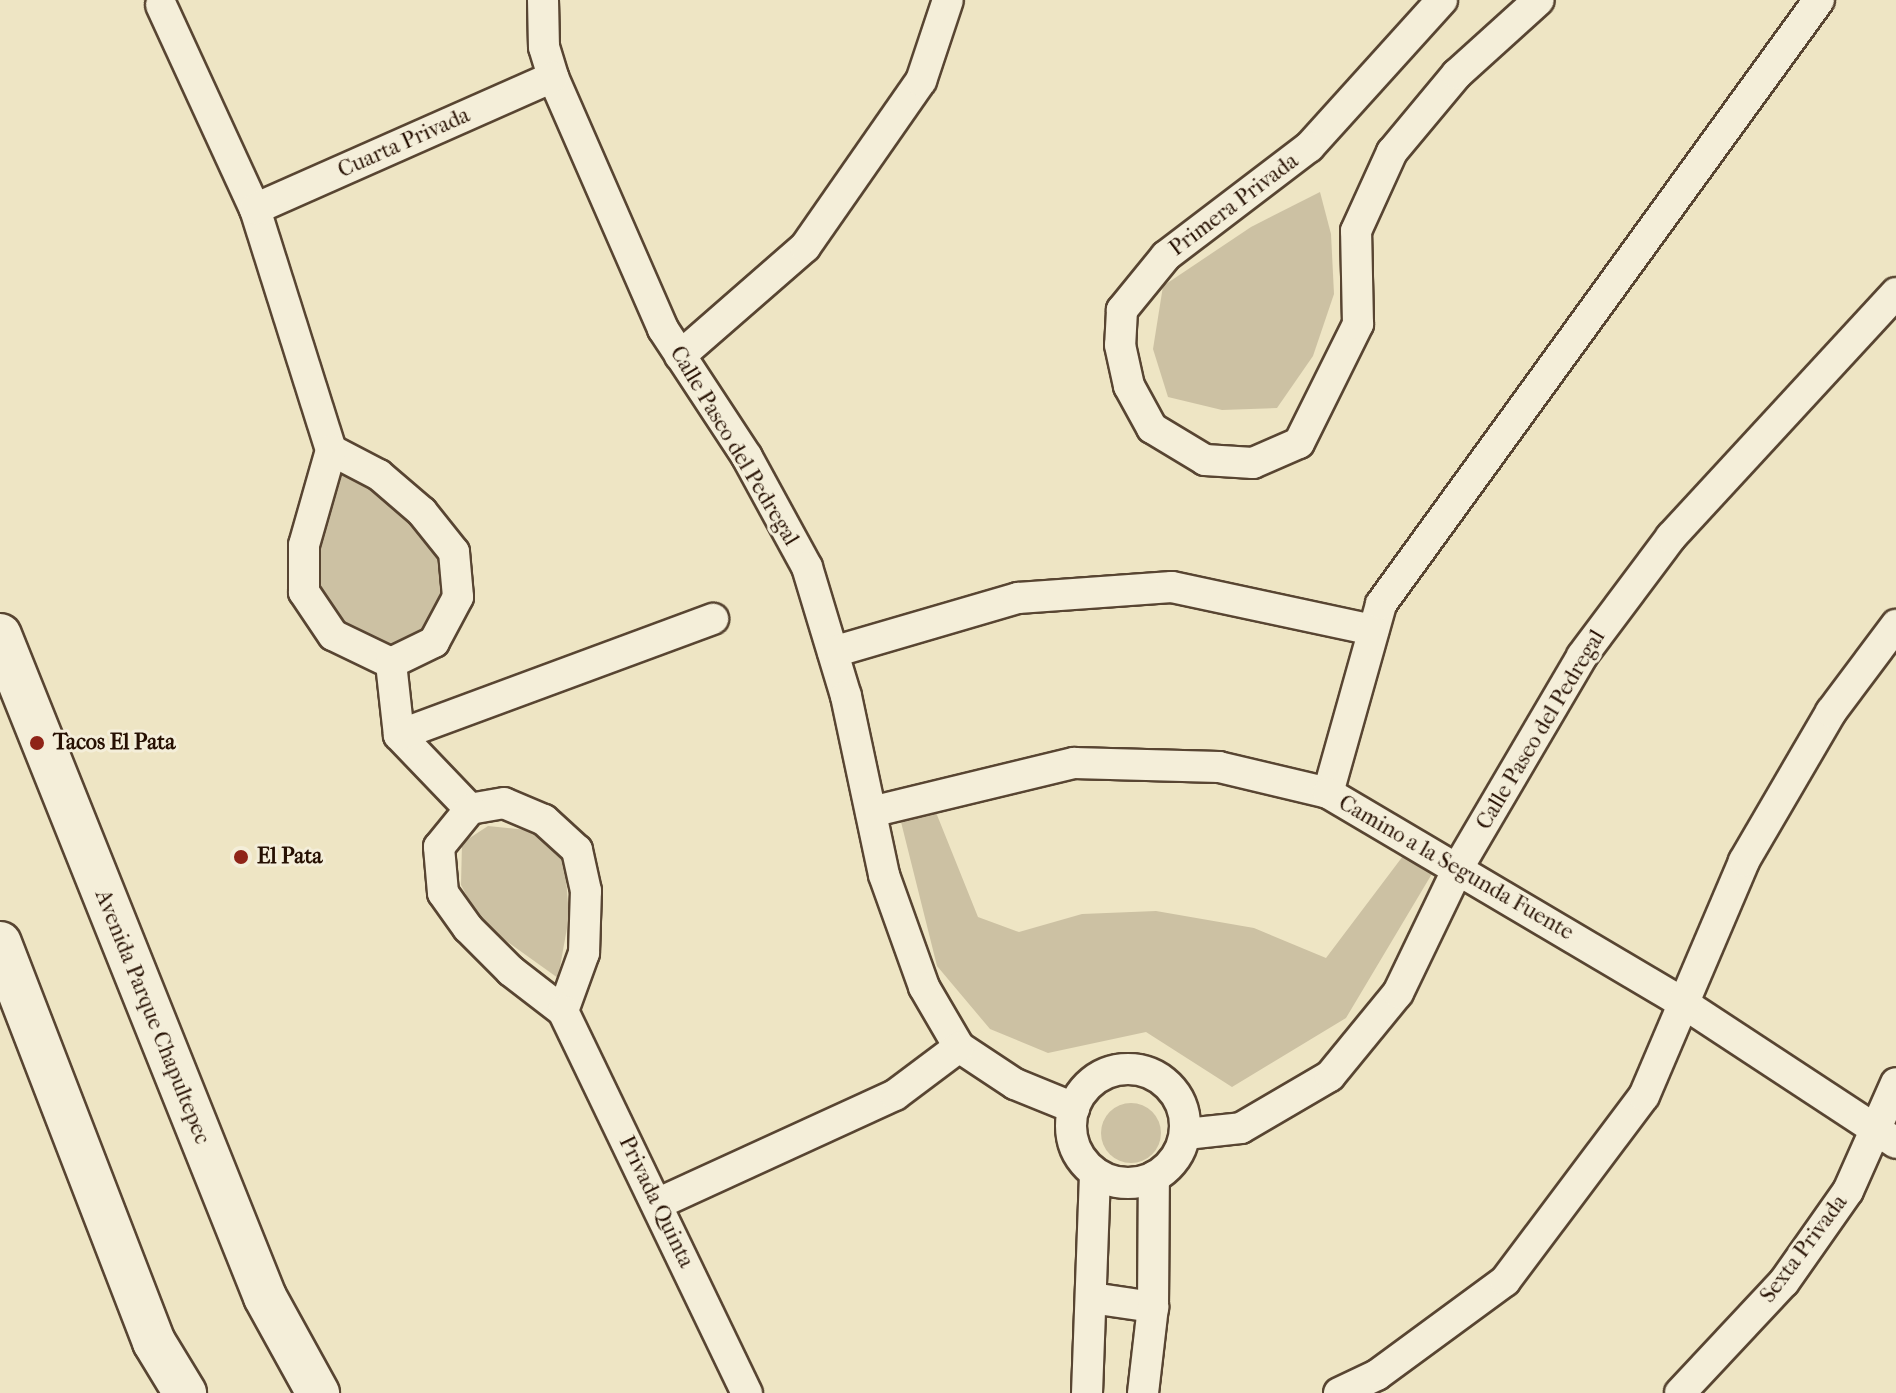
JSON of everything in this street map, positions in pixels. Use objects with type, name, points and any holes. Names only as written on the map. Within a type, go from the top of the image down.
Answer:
[{"type":"main road","name":"Avenida Parque Chapultepec","points":[[0,635],[265,1297],[318,1393]]},
{"type":"main road","points":[[0,943],[154,1342],[185,1393]]},
{"type":"main road","points":[[154,1342],[211,1393]]},
{"type":"street","name":"Calle Paseo del Pedregal","points":[[543,0],[544,47],[553,77],[663,329],[747,457],[807,567],[833,652],[884,875],[924,987],[959,1047],[1015,1084],[1074,1108]]},
{"type":"street","points":[[680,356],[805,247],[921,81],[948,0]]},
{"type":"street","name":"Primera Privada","points":[[1442,0],[1309,147],[1166,256],[1122,310],[1120,345],[1129,386],[1152,428],[1205,460],[1253,463],[1299,443],[1358,324],[1356,231],[1392,152],[1457,74],[1539,0]]},
{"type":"street","points":[[1328,793],[1381,604],[1819,0]]},
{"type":"street","points":[[157,2],[255,209],[331,450],[304,545],[304,592],[333,635],[391,663]]},
{"type":"street","name":"Cuarta Privada","points":[[255,209],[553,77]]},
{"type":"street","name":"Calle Paseo del Pedregal","points":[[1186,1134],[1241,1128],[1330,1076],[1398,993],[1459,866],[1582,656],[1671,537],[1896,293]]},
{"type":"street","points":[[331,450],[379,475],[422,512],[454,552],[458,597],[434,642],[391,663]]},
{"type":"street","points":[[833,652],[1018,598],[1172,587],[1373,630]]},
{"type":"street","points":[[399,735],[713,619]]},
{"type":"street","points":[[1339,1393],[1377,1375],[1505,1281],[1644,1096],[1686,1005],[1744,861],[1831,712],[1896,625]]},
{"type":"street","points":[[391,663],[399,735],[470,809],[504,803],[544,820],[577,850],[586,891],[584,953],[563,1011]]},
{"type":"street","name":"Camino a la Segunda Fuente","points":[[871,812],[1074,763],[1219,767],[1328,793],[1459,866],[1686,1005],[1886,1137]]},
{"type":"street","name":"Privada Quinta","points":[[470,809],[439,847],[443,893],[500,960],[563,1011],[747,1393]]},
{"type":"street","points":[[657,1204],[895,1095],[959,1047]]},
{"type":"street","points":[[1130,1068],[1153,1073],[1172,1088],[1184,1110],[1186,1134],[1180,1151],[1154,1177],[1124,1182],[1095,1173],[1074,1144],[1074,1108],[1087,1087],[1106,1073],[1130,1068]]},
{"type":"street","name":"Sexta Privada","points":[[1680,1393],[1784,1282],[1886,1137],[1896,1083]]},
{"type":"street","points":[[1087,1393],[1095,1173]]},
{"type":"street","points":[[1143,1393],[1153,1307],[1154,1177]]},
{"type":"street","points":[[1092,1298],[1153,1307]]},
{"type":"shaded area","points":[[1320,192],[1331,234],[1334,294],[1313,356],[1277,408],[1222,410],[1168,397],[1153,349],[1163,286],[1251,227]]},
{"type":"shaded area","points":[[335,456],[449,553],[451,598],[425,637],[388,653],[341,636],[312,597],[311,553]]},
{"type":"shaded area","points":[[933,805],[978,917],[1019,932],[1082,914],[1156,911],[1254,928],[1326,958],[1409,848],[1436,867],[1346,1018],[1232,1087],[1146,1032],[1048,1053],[990,1029],[937,966],[900,818]]},
{"type":"shaded area","points":[[488,826],[536,831],[564,852],[569,917],[558,978],[481,923],[461,885],[462,843]]},
{"type":"shaded area","points":[[1131,1103],[1143,1105],[1152,1112],[1159,1121],[1159,1145],[1152,1154],[1143,1161],[1131,1163],[1119,1161],[1110,1154],[1103,1145],[1101,1133],[1103,1121],[1110,1112],[1119,1105]]},
{"type":"place","name":"Tacos El Pata","points":[[37,743]]},
{"type":"place","name":"El Pata","points":[[241,857]]}]
